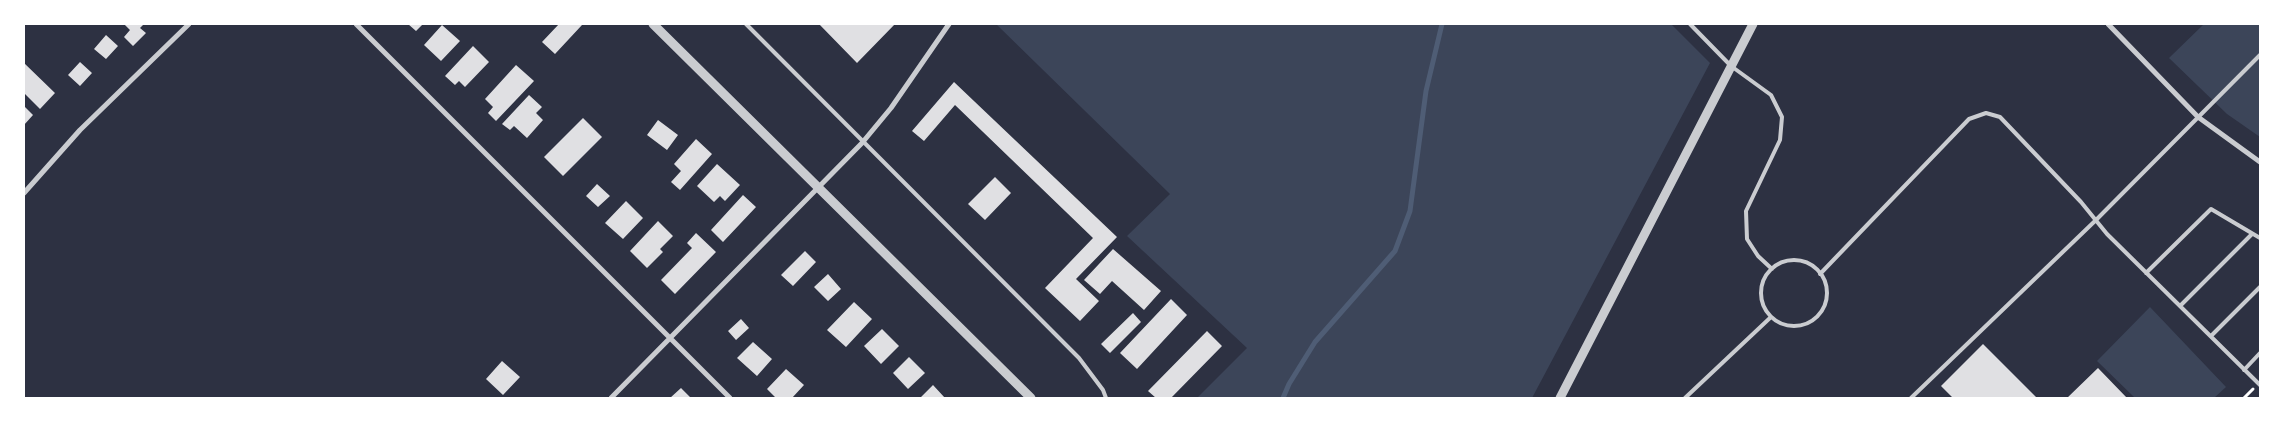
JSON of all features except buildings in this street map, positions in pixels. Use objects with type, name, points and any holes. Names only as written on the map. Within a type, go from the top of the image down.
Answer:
[{"type":"street","points":[[24,193],[80,130],[189,24]]},
{"type":"street","points":[[356,24],[730,398]]},
{"type":"street","points":[[653,24],[1031,398]]},
{"type":"street","points":[[611,398],[862,143],[891,108],[949,24]]},
{"type":"street","points":[[1560,398],[1753,24]]},
{"type":"street","points":[[2108,24],[2198,117],[2260,162]]},
{"type":"lane","points":[[746,24],[862,143],[1079,358],[1103,390],[1106,398]]},
{"type":"lane","points":[[1690,24],[1731,66],[1771,95],[1782,117],[1780,140],[1746,211],[1747,239],[1758,256],[1772,269]]},
{"type":"lane","points":[[1911,398],[2096,220],[2260,54]]},
{"type":"lane","points":[[1820,274],[1969,119],[1986,113],[2000,117],[2082,202],[2107,234],[2260,385]]},
{"type":"lane","points":[[2146,273],[2211,209],[2260,238]]},
{"type":"lane","points":[[2180,306],[2252,234]]},
{"type":"lane","points":[[1792,260],[1812,266],[1820,274],[1825,284],[1824,305],[1819,314],[1806,323],[1791,326],[1780,323],[1771,317],[1765,309],[1761,293],[1765,277],[1772,269],[1781,263],[1792,260]]},
{"type":"lane","points":[[2211,336],[2260,286]]},
{"type":"lane","points":[[1685,398],[1771,317]]},
{"type":"lane","points":[[2244,370],[2260,353]]},
{"type":"shaded area","points":[[996,24],[1671,24],[1710,63],[1532,398],[1197,398],[1247,348],[1127,236],[1170,194]]},
{"type":"shaded area","points":[[2204,24],[2260,24],[2260,137],[2227,114],[2169,58]]},
{"type":"shaded area","points":[[2150,307],[2226,387],[2214,398],[2135,398],[2097,361]]},
{"type":"waterway","points":[[1283,398],[1289,384],[1315,342],[1395,251],[1410,211],[1426,91],[1442,24]]}]
